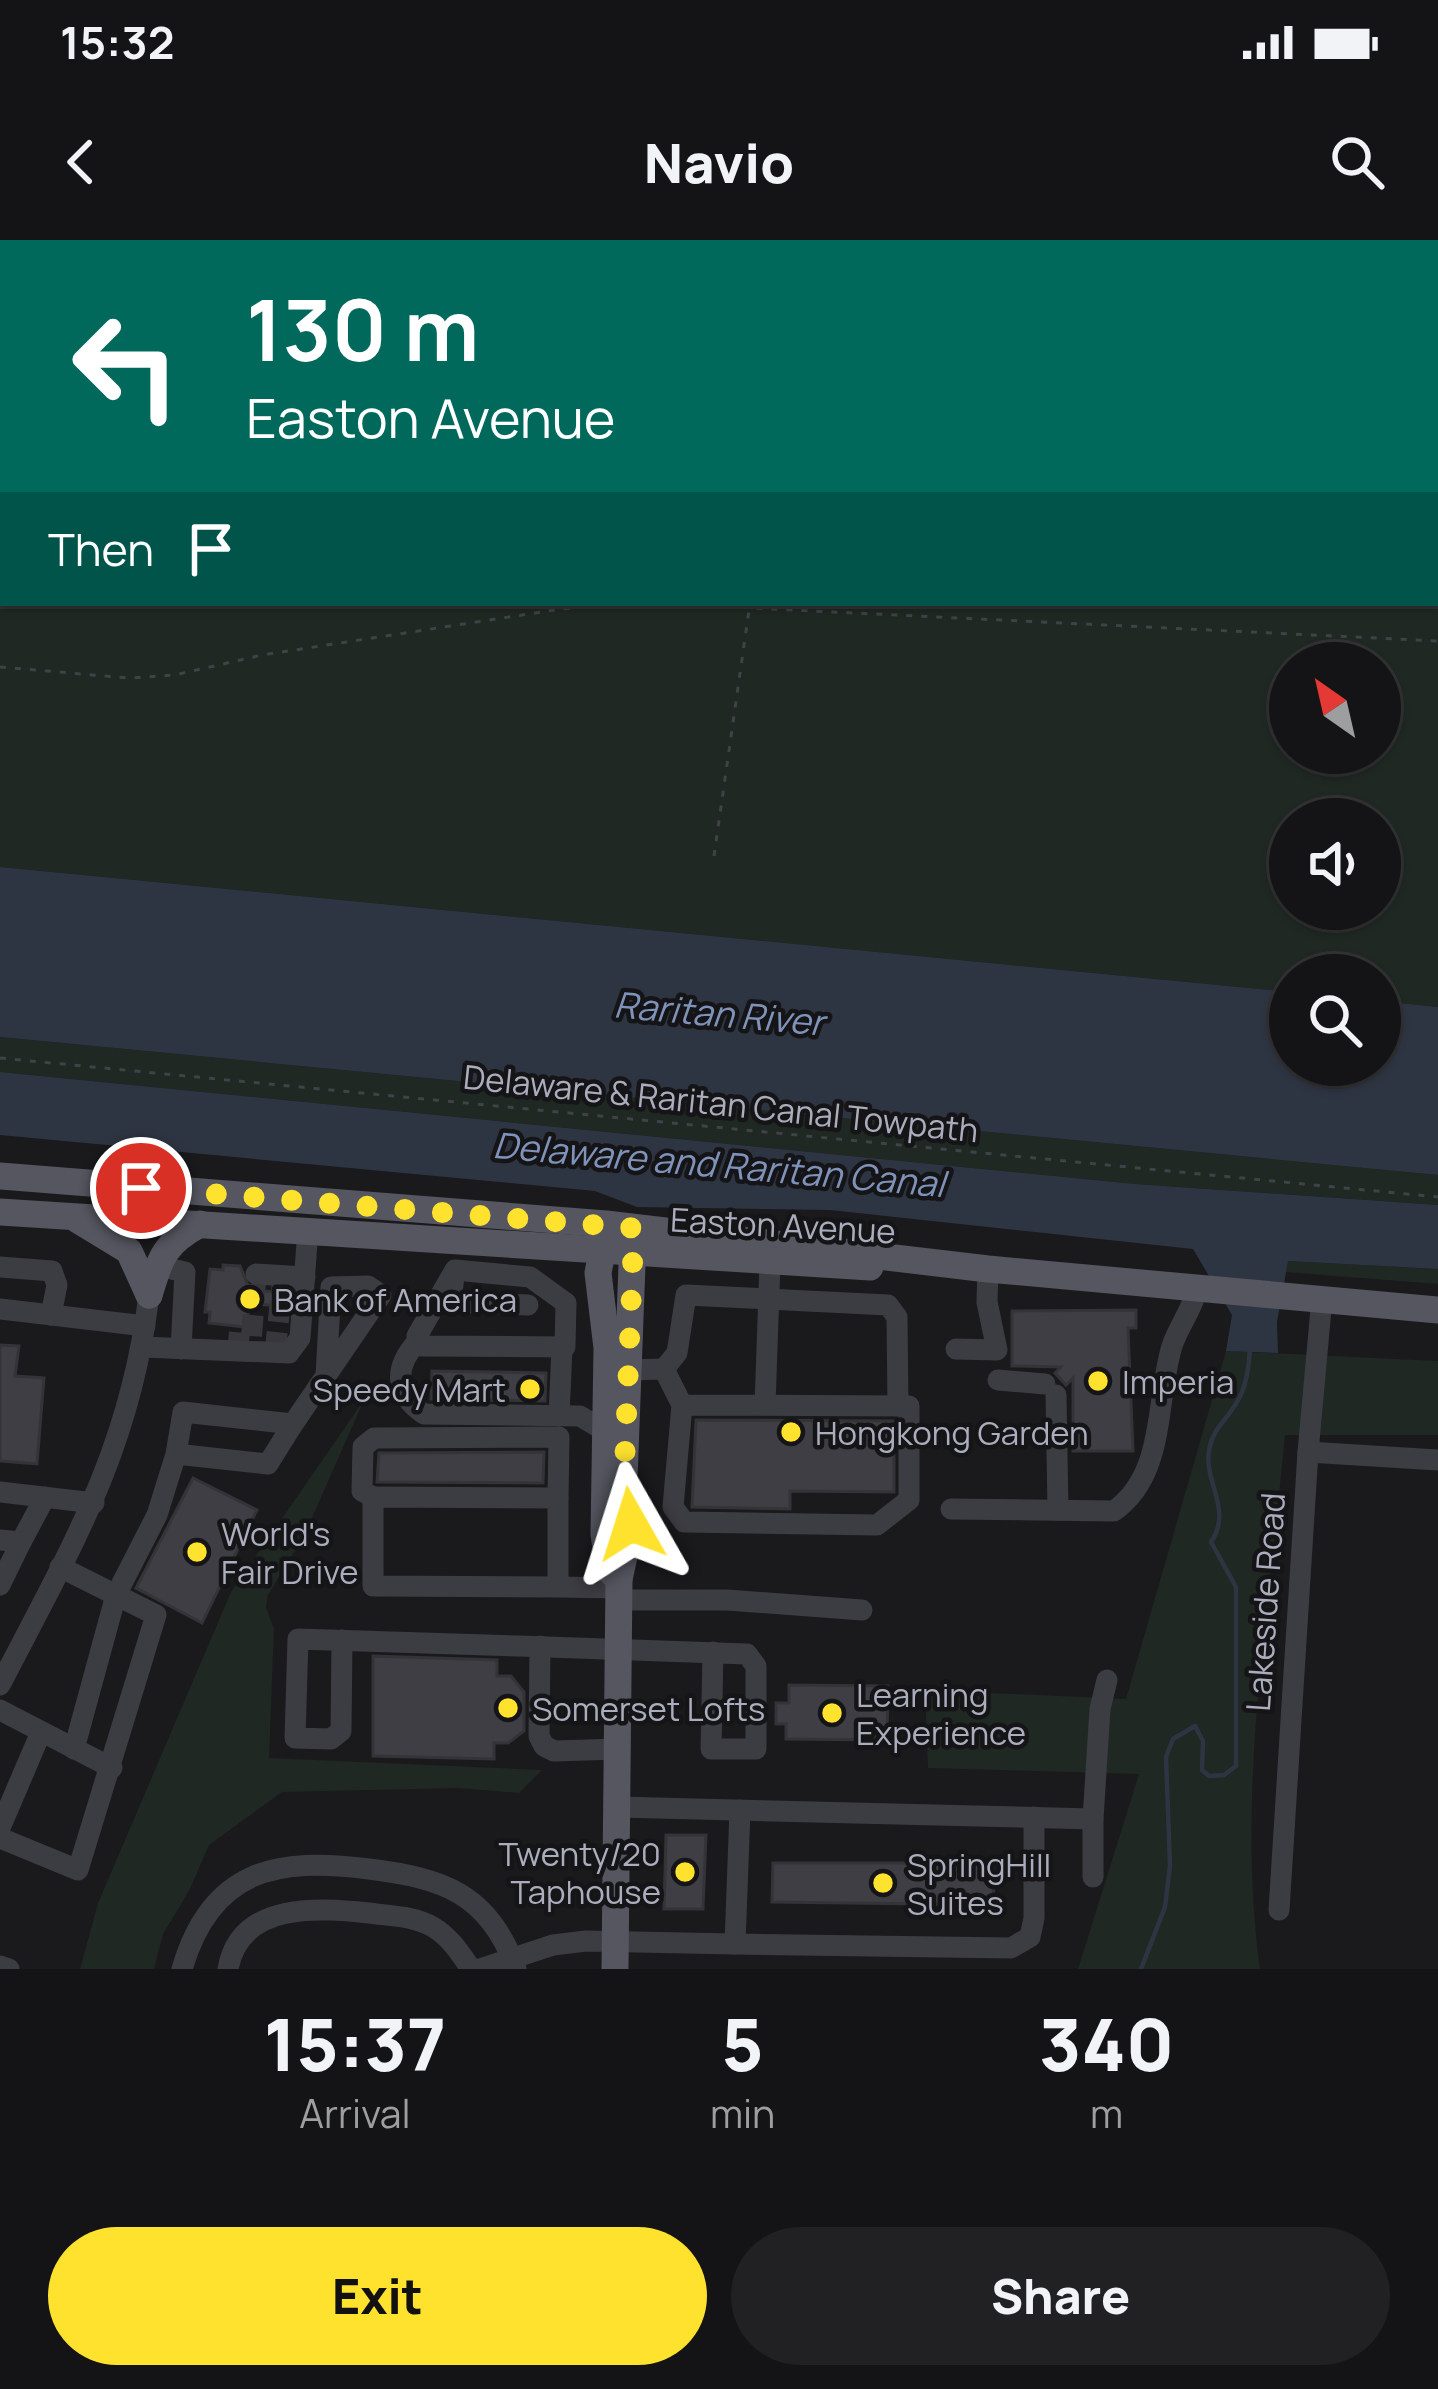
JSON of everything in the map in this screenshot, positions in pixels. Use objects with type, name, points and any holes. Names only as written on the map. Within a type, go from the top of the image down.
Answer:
[{"type":"main road","name":"Easton Avenue","points":[[0,1176],[618,1239],[1438,1310]]},
{"type":"main road","name":"Easton Avenue","points":[[0,1212],[533,1246],[618,1239],[770,1264],[988,1268]]},
{"type":"main road","points":[[69,1216],[129,1251],[149,1294]]},
{"type":"main road","points":[[149,1294],[173,1239],[201,1223]]},
{"type":"main road","points":[[618,1239],[598,1273],[607,1348],[604,1534],[609,1570],[620,1589]]},
{"type":"main road","points":[[615,1969],[620,1589],[631,1524],[624,1479],[627,1370],[618,1239]]},
{"type":"street","points":[[0,1310],[51,1315],[181,1349],[289,1353],[300,1338],[308,1229]]},
{"type":"street","points":[[459,1240],[451,1302],[529,1294]]},
{"type":"street","points":[[529,1294],[533,1246]]},
{"type":"street","points":[[765,1405],[770,1264]]},
{"type":"street","points":[[158,1266],[185,1272],[181,1349]]},
{"type":"street","points":[[0,1267],[52,1271],[57,1285],[51,1315]]},
{"type":"street","points":[[956,1349],[997,1350],[987,1302],[988,1268]]},
{"type":"street","points":[[256,1274],[305,1277]]},
{"type":"street","points":[[454,1280],[566,1304],[559,1416]]},
{"type":"street","points":[[454,1280],[404,1356],[399,1379],[407,1399],[424,1414],[580,1416],[605,1431]]},
{"type":"street","points":[[951,1509],[1114,1511],[1131,1499],[1146,1478],[1173,1343],[1193,1308],[1198,1286]]},
{"type":"street","points":[[1,1679],[94,1503],[124,1428],[149,1294]]},
{"type":"street","points":[[627,1370],[664,1369],[677,1353],[686,1295],[888,1305],[897,1317],[898,1406]]},
{"type":"street","name":"Lakeside Road","points":[[1280,1910],[1322,1298]]},
{"type":"street","points":[[417,1342],[422,1346],[607,1348]]},
{"type":"street","points":[[664,1369],[682,1405],[673,1507],[684,1522],[877,1525],[909,1500],[909,1406],[682,1405]]},
{"type":"street","points":[[176,1454],[268,1464],[326,1375]]},
{"type":"street","points":[[998,1380],[1051,1389],[1058,1510]]},
{"type":"street","points":[[74,1749],[116,1595],[157,1515],[183,1412],[293,1424]]},
{"type":"street","points":[[558,1498],[373,1497],[362,1491],[363,1448],[374,1438],[559,1437],[558,1587]]},
{"type":"street","points":[[1308,1452],[1438,1460]]},
{"type":"street","points":[[0,1492],[94,1503]]},
{"type":"street","points":[[0,1585],[10,1541],[45,1497]]},
{"type":"street","points":[[373,1497],[373,1586],[620,1589],[862,1610]]},
{"type":"street","points":[[0,1838],[78,1870],[156,1615],[61,1568]]},
{"type":"street","points":[[342,1640],[341,1731],[331,1739],[295,1738],[298,1639],[342,1640],[540,1646],[713,1652],[747,1654],[754,1662],[756,1749],[711,1749],[713,1652]]},
{"type":"street","points":[[540,1646],[539,1736],[544,1746],[619,1749]]},
{"type":"street","points":[[1093,1877],[1100,1709],[1107,1680]]},
{"type":"street","points":[[0,1710],[112,1768]]},
{"type":"street","points":[[0,1828],[41,1732]]},
{"type":"street","points":[[618,1807],[1094,1819]]},
{"type":"street","points":[[735,1944],[740,1810]]},
{"type":"street","points":[[514,1964],[494,1923],[454,1888],[427,1876],[302,1863],[252,1876],[226,1894],[205,1918],[185,1958],[229,1964],[255,1928],[275,1914],[301,1907],[407,1917],[433,1927],[475,1969],[514,1964],[554,1945],[616,1940],[1012,1948],[1030,1937],[1034,1918],[1034,1817]]},
{"type":"street","points":[[358,1912],[364,1868]]},
{"type":"street","points":[[0,1966],[9,1969]]},
{"type":"path","points":[[0,667],[129,678],[175,675],[262,655],[598,606]]},
{"type":"path","points":[[741,606],[1438,641]]},
{"type":"path","points":[[714,856],[750,608]]},
{"type":"path","name":"Delaware & Raritan Canal Towpath","points":[[0,1058],[1438,1197]]},
{"type":"shaded area","points":[[0,606],[1438,606],[1438,1007],[1401,1003],[1401,954],[1269,954],[1269,990],[0,867]]},
{"type":"shaded area","points":[[0,1037],[1438,1175],[1438,1205],[1135,1184],[0,1072]]},
{"type":"shaded area","points":[[1287,1261],[1438,1269],[1438,1284],[1285,1272]]},
{"type":"shaded area","points":[[1226,1351],[1438,1361],[1438,1435],[1285,1435],[1253,1769],[1254,1903],[1260,1969],[1078,1969],[1139,1774],[928,1768],[925,1690],[1126,1699]]},
{"type":"shaded area","points":[[364,1400],[304,1536],[268,1595],[266,1607],[274,1629],[269,1758],[542,1770],[519,1793],[458,1788],[282,1792],[209,1845],[163,1934],[154,1969],[80,1969],[98,1903],[231,1592]]},
{"type":"water","name":"Raritan River","points":[[0,867],[1269,990],[1269,1086],[1401,1086],[1401,1003],[1438,1007],[1438,1175],[0,1037]]},
{"type":"water","name":"Delaware and Raritan Canal","points":[[0,1072],[1135,1184],[1438,1205],[1438,1269],[1288,1261],[1277,1322],[1278,1353],[1226,1351],[1232,1315],[1193,1249],[830,1210],[637,1207],[595,1191],[0,1135]]},
{"type":"building","name":"Bank of America","points":[[223,1265],[240,1266],[250,1290],[288,1293],[287,1306],[251,1304],[245,1327],[209,1323],[210,1312],[205,1312],[210,1269],[223,1270]]},
{"type":"building","name":"Imperia","points":[[1136,1310],[1136,1328],[1128,1328],[1133,1451],[1073,1451],[1073,1378],[1066,1385],[1055,1373],[1061,1367],[1012,1366],[1012,1311]]},
{"type":"building","points":[[0,1345],[19,1346],[15,1376],[44,1378],[37,1464],[0,1461]]},
{"type":"building","points":[[432,1371],[546,1373],[545,1401],[431,1399]]},
{"type":"building","points":[[696,1420],[894,1421],[894,1492],[790,1491],[790,1509],[692,1507]]},
{"type":"building","points":[[544,1452],[543,1483],[377,1482],[379,1453]]},
{"type":"building","name":"World's Fair Drive","points":[[193,1478],[257,1510],[202,1623],[136,1588]]},
{"type":"building","name":"Somerset Lofts","points":[[373,1656],[497,1660],[497,1676],[511,1676],[524,1692],[524,1731],[508,1743],[494,1743],[494,1759],[373,1756]]},
{"type":"building","name":"Learning Experience","points":[[789,1685],[888,1686],[887,1740],[786,1739],[786,1724],[776,1724],[776,1703],[789,1703]]},
{"type":"building","name":"Twenty/20 Taphouse","points":[[666,1835],[706,1835],[703,1909],[664,1909]]},
{"type":"building","name":"SpringHill Suites","points":[[773,1863],[993,1863],[994,1905],[772,1902]]},
{"type":"waterway","points":[[1141,1969],[1165,1907],[1170,1866],[1166,1757],[1173,1739],[1195,1726],[1203,1741],[1202,1770],[1209,1776],[1224,1775],[1236,1766],[1236,1587],[1211,1542],[1219,1508],[1209,1451],[1243,1389],[1250,1347]]},
{"type":"tunnel","points":[[228,1342],[251,1344],[256,1274]]},
{"type":"tunnel","points":[[275,1353],[283,1276]]},
{"type":"place","name":"Bank of America","points":[[250,1299]]},
{"type":"place","name":"Imperia","points":[[1098,1381]]},
{"type":"place","name":"Speedy Mart","points":[[530,1389]]},
{"type":"place","name":"Hongkong Garden","points":[[791,1432]]},
{"type":"place","name":"World's Fair Drive","points":[[197,1552]]},
{"type":"place","name":"Somerset Lofts","points":[[508,1708]]},
{"type":"place","name":"Learning Experience","points":[[832,1713]]},
{"type":"place","name":"Twenty/20 Taphouse","points":[[685,1872]]},
{"type":"place","name":"SpringHill Suites","points":[[883,1883]]},
{"type":"route","points":[[141,1188],[634,1228],[624,1479],[631,1524]]}]
